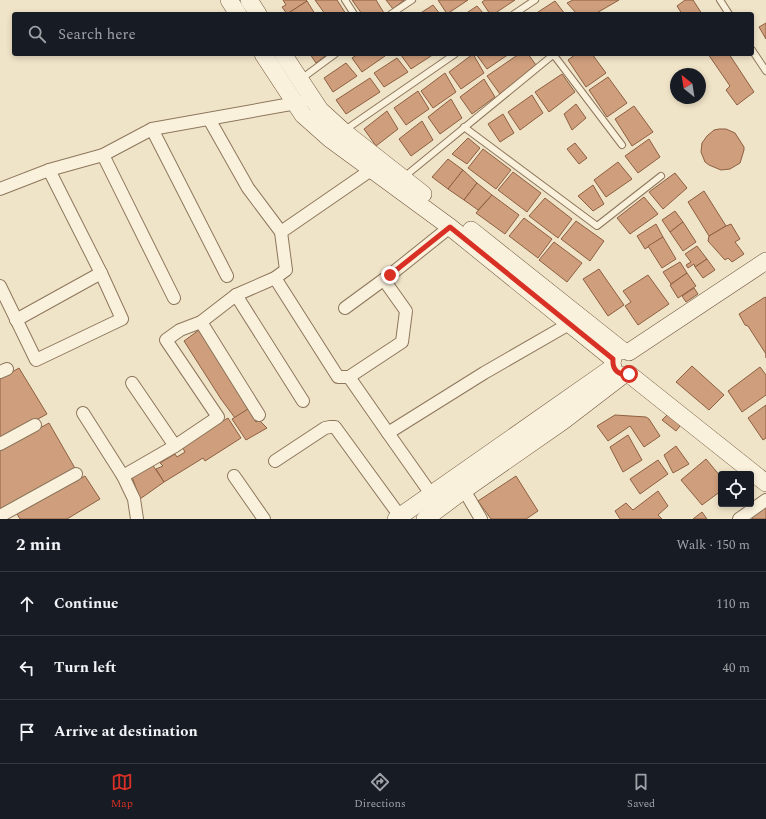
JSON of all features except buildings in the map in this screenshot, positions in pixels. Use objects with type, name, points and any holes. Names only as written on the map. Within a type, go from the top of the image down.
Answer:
[{"type":"street","points":[[229,0],[237,12]]},
{"type":"street","points":[[249,0],[257,12]]},
{"type":"street","points":[[264,56],[303,114],[330,140],[371,170],[397,182],[495,249],[625,363],[766,483]]},
{"type":"street","points":[[284,56],[320,110],[397,182],[569,324],[625,363],[766,468]]},
{"type":"street","points":[[0,189],[49,170],[103,154],[152,129],[296,104],[312,99]]},
{"type":"street","points":[[123,476],[174,446],[218,417],[166,340],[180,330],[201,322],[236,295],[275,278],[286,270],[281,232],[248,188],[209,119]]},
{"type":"street","points":[[152,129],[227,276]]},
{"type":"street","points":[[103,154],[174,298]]},
{"type":"street","points":[[0,286],[36,360],[122,319],[101,273],[49,170]]},
{"type":"street","points":[[281,232],[371,170]]},
{"type":"street","points":[[345,308],[384,280],[450,227]]},
{"type":"street","points":[[425,519],[563,421],[625,363],[766,261]]},
{"type":"street","points":[[16,320],[101,273]]},
{"type":"street","points":[[275,461],[325,428],[334,427],[400,518],[431,494],[625,363],[766,274]]},
{"type":"street","points":[[275,278],[338,377],[349,377],[402,342],[406,311],[384,280]]},
{"type":"street","points":[[236,295],[303,401]]},
{"type":"street","points":[[201,322],[259,415]]},
{"type":"street","points":[[388,433],[484,373],[569,324]]},
{"type":"street","points":[[349,377],[431,494]]},
{"type":"street","points":[[132,382],[174,446]]},
{"type":"street","points":[[83,414],[123,476],[134,499],[138,519]]},
{"type":"street","points":[[0,444],[35,425]]},
{"type":"street","points":[[0,518],[76,474]]},
{"type":"street","points":[[234,476],[264,519]]},
{"type":"street","points":[[464,490],[481,519]]},
{"type":"street","points":[[739,519],[766,500]]},
{"type":"lane","points":[[345,0],[353,12]]},
{"type":"lane","points":[[394,12],[412,0]]},
{"type":"lane","points":[[523,12],[534,0]]},
{"type":"lane","points":[[720,0],[728,12]]},
{"type":"lane","points":[[754,53],[766,71]]},
{"type":"lane","points":[[300,80],[332,56]]},
{"type":"lane","points":[[344,131],[453,56]]},
{"type":"lane","points":[[397,182],[552,56]]},
{"type":"lane","points":[[554,56],[622,144]]},
{"type":"lane","points":[[464,127],[597,226],[661,176]]},
{"type":"route","points":[[390,275],[450,227],[613,359],[614,368],[619,374],[629,374]]}]
